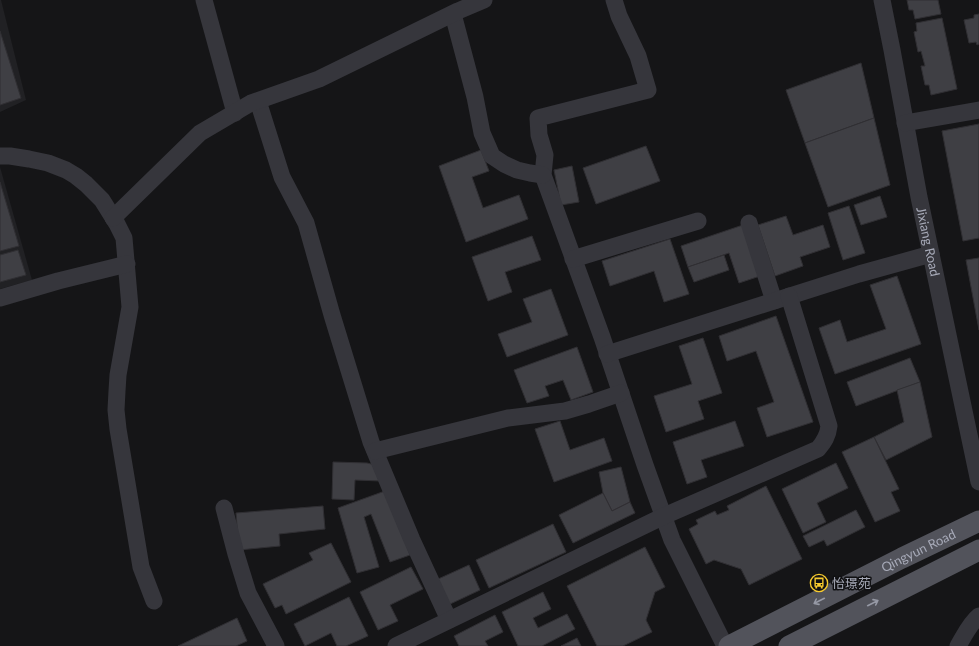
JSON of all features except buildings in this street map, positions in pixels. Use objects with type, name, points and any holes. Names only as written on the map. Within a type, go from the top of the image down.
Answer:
[{"type":"main road","name":"Qingyun Road","points":[[729,646],[902,558],[979,521]]},
{"type":"main road","name":"Qingyun Road","points":[[788,646],[979,550]]},
{"type":"street","points":[[204,0],[235,113]]},
{"type":"street","points":[[113,218],[200,133],[251,104],[319,79],[484,0]]},
{"type":"street","points":[[614,0],[619,16],[638,56],[648,90],[538,118],[539,135],[545,155],[543,175],[608,354],[672,540],[725,646]]},
{"type":"street","name":"Jixiang Road","points":[[882,0],[931,254],[979,482]]},
{"type":"street","points":[[453,14],[475,97],[482,133],[492,156],[517,170],[543,175]]},
{"type":"street","points":[[258,101],[282,178],[306,223],[332,315],[371,442],[412,540],[449,620]]},
{"type":"street","points":[[905,123],[979,110]]},
{"type":"street","points":[[0,156],[29,159],[48,163],[66,170],[86,184],[102,200],[124,238],[130,307],[118,375],[118,429],[141,567],[154,601]]},
{"type":"street","points":[[573,259],[698,221]]},
{"type":"street","points":[[396,646],[664,516],[818,449],[823,444],[827,437],[829,426],[781,299],[749,223]]},
{"type":"street","points":[[608,354],[859,274],[931,254]]},
{"type":"street","points":[[0,298],[58,281],[127,264]]},
{"type":"street","points":[[375,451],[508,418],[565,411],[621,393]]},
{"type":"street","points":[[224,508],[248,593],[276,646]]},
{"type":"street","points":[[958,646],[967,631],[979,616]]},
{"type":"shaded area","points":[[0,0],[26,100],[0,112]]},
{"type":"shaded area","points":[[0,167],[32,280],[0,289]]},
{"type":"place","name":"怡璟苑","points":[[819,583]]}]
